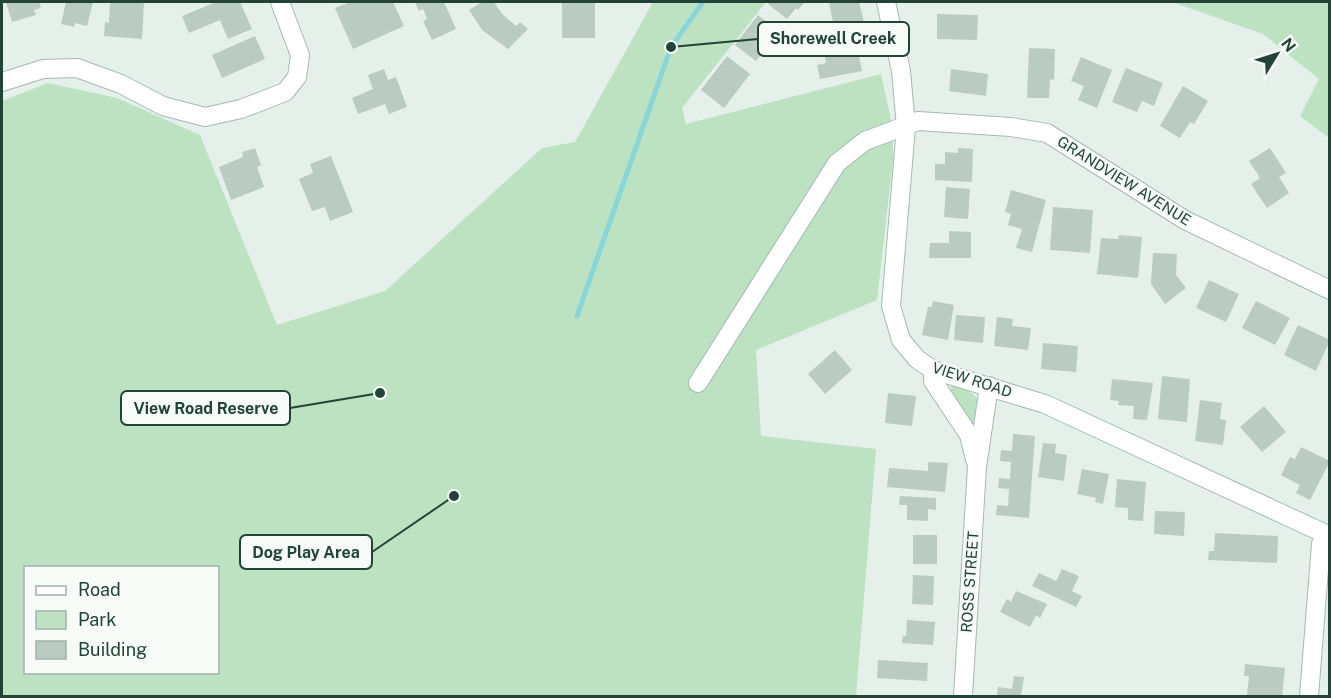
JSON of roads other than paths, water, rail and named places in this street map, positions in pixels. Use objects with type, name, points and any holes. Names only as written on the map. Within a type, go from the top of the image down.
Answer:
[{"type":"street","points":[[2,82],[43,69],[77,68],[121,84],[164,106],[205,117],[241,109],[285,92],[297,77],[300,55],[280,2]]},
{"type":"street","name":"VIEW ROAD","points":[[886,2],[901,71],[906,127],[891,306],[901,340],[917,359],[933,370],[1045,404],[1328,535]]},
{"type":"street","name":"GRANDVIEW AVENUE","points":[[698,382],[837,163],[865,141],[918,121],[1011,127],[1047,133],[1185,220],[1329,290]]},
{"type":"street","name":"ROSS STREET","points":[[933,370],[933,381],[969,435],[977,467]]},
{"type":"street","name":"ROSS STREET","points":[[963,696],[977,467],[989,386]]},
{"type":"street","points":[[1309,696],[1321,544],[1328,535]]},
{"type":"waterway","points":[[577,316],[671,47],[703,2]]},
{"type":"place","name":"Shorewell Creek","points":[[671,47]]},
{"type":"place","name":"View Road Reserve","points":[[380,393]]},
{"type":"place","name":"Dog Play Area","points":[[454,496]]}]
